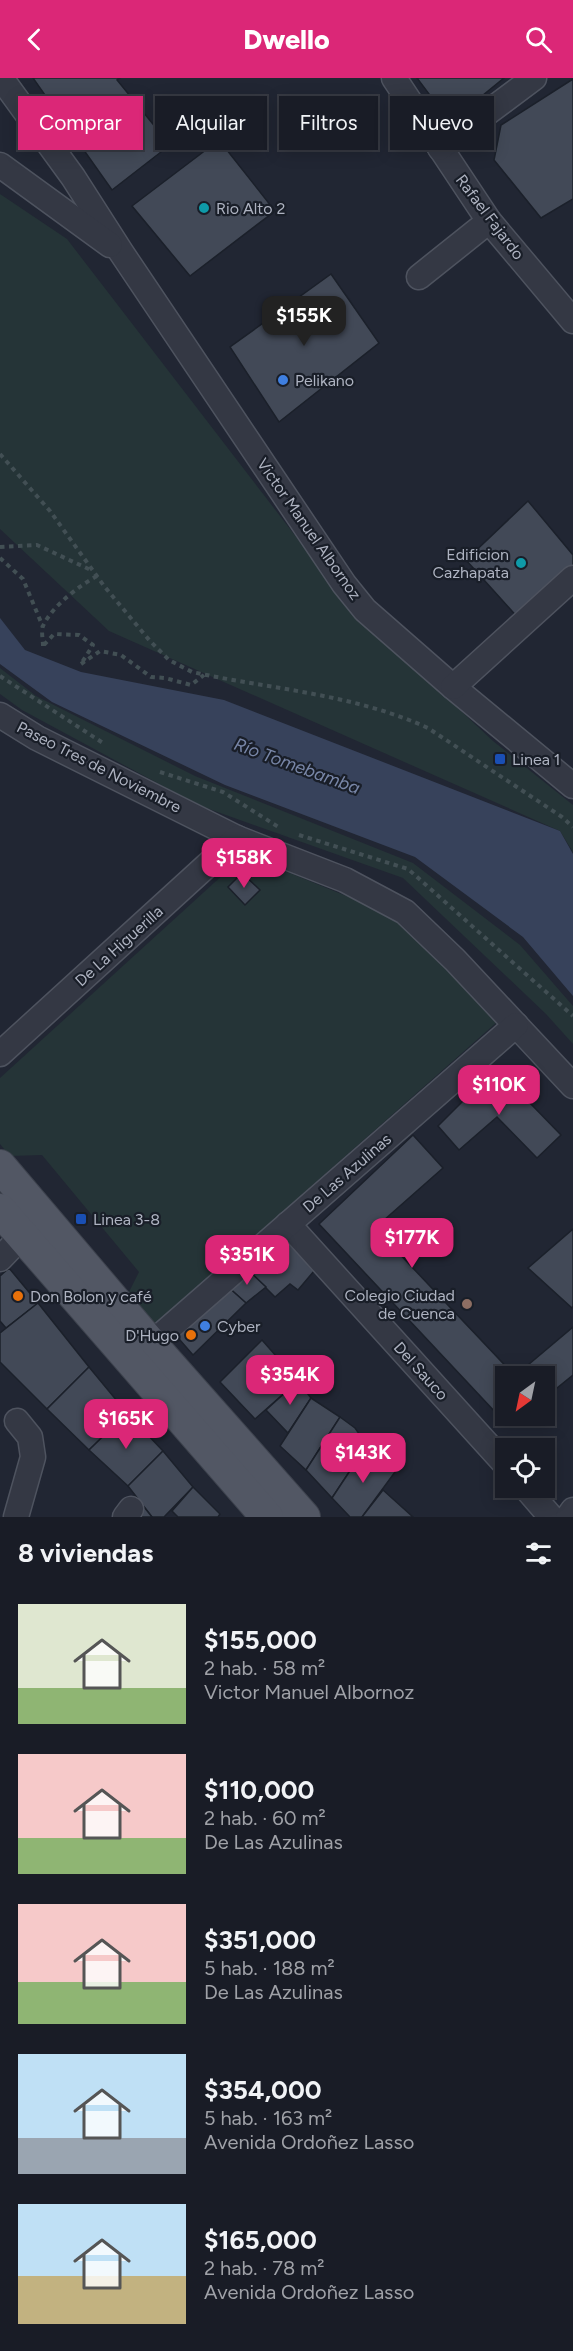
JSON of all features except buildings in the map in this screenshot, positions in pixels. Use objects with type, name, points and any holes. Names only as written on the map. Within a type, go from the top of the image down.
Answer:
[{"type":"main road","points":[[0,1166],[304,1517]]},
{"type":"main road","points":[[0,1210],[256,1512]]},
{"type":"street","name":"Victor Manuel Albornoz","points":[[1,78],[73,177],[344,584],[365,610],[453,687],[573,786]]},
{"type":"street","name":"Rafael Fajardo","points":[[394,78],[406,96]]},
{"type":"street","points":[[494,108],[534,78]]},
{"type":"street","name":"Rafael Fajardo","points":[[441,150],[489,221],[573,321]]},
{"type":"street","name":"Victor Manuel Albornoz","points":[[0,165],[121,252]]},
{"type":"street","points":[[419,277],[489,221]]},
{"type":"street","points":[[453,687],[573,578]]},
{"type":"street","name":"Paseo Tres de Noviembre","points":[[0,715],[37,738],[237,838],[345,880],[405,912],[454,960],[573,1086]]},
{"type":"street","name":"De La Higuerilla","points":[[0,1054],[237,838]]},
{"type":"street","name":"De Las Azulinas","points":[[152,1344],[516,1025]]},
{"type":"street","name":"Del Sauco","points":[[288,1224],[495,1453]]},
{"type":"street","points":[[0,1259],[22,1236]]},
{"type":"street","points":[[16,1517],[33,1457],[30,1437],[17,1421]]},
{"type":"street","points":[[535,1498],[551,1517]]},
{"type":"street","points":[[568,1517],[573,1510]]},
{"type":"path","points":[[0,454],[50,511],[97,576],[150,641],[169,660],[192,672],[204,675],[354,702],[404,717],[436,734],[562,817],[573,827]]},
{"type":"path","points":[[0,547],[38,545],[94,571]]},
{"type":"path","points":[[0,558],[23,579],[43,627],[43,646],[54,634],[80,635],[93,645],[81,664],[100,651],[121,655],[151,677],[191,685],[204,675]]},
{"type":"path","points":[[43,627],[57,608],[78,587],[97,576]]},
{"type":"shaded area","points":[[0,194],[67,239],[350,607],[493,741],[573,805],[573,852],[560,831],[109,631],[0,529]]},
{"type":"shaded area","points":[[0,668],[36,696],[195,776],[413,863],[520,945],[573,1006],[573,1044],[546,1014],[403,878],[198,805],[22,710],[0,694]]},
{"type":"shaded area","points":[[253,858],[393,915],[497,1022],[151,1328],[127,1296],[139,1272],[42,1155],[10,1156],[0,1144],[0,1078],[237,862]]},
{"type":"water","name":"Río Tomebamba","points":[[0,618],[25,650],[81,672],[224,700],[560,831],[573,854],[573,996],[523,937],[415,857],[225,785],[52,702],[0,664]]},
{"type":"place","name":"Rio Alto 2","points":[[204,208]]},
{"type":"place","name":"Pelikano","points":[[283,380]]},
{"type":"place","name":"Edificion Cazhapata","points":[[521,563]]},
{"type":"place","name":"Linea 1","points":[[500,759]]},
{"type":"place","name":"Linea 3-8","points":[[81,1219]]},
{"type":"place","name":"Don Bolon y café","points":[[18,1296]]},
{"type":"place","name":"Colegio Ciudad de Cuenca","points":[[467,1304]]},
{"type":"place","name":"Cyber","points":[[205,1326]]},
{"type":"place","name":"D'Hugo","points":[[191,1335]]}]
